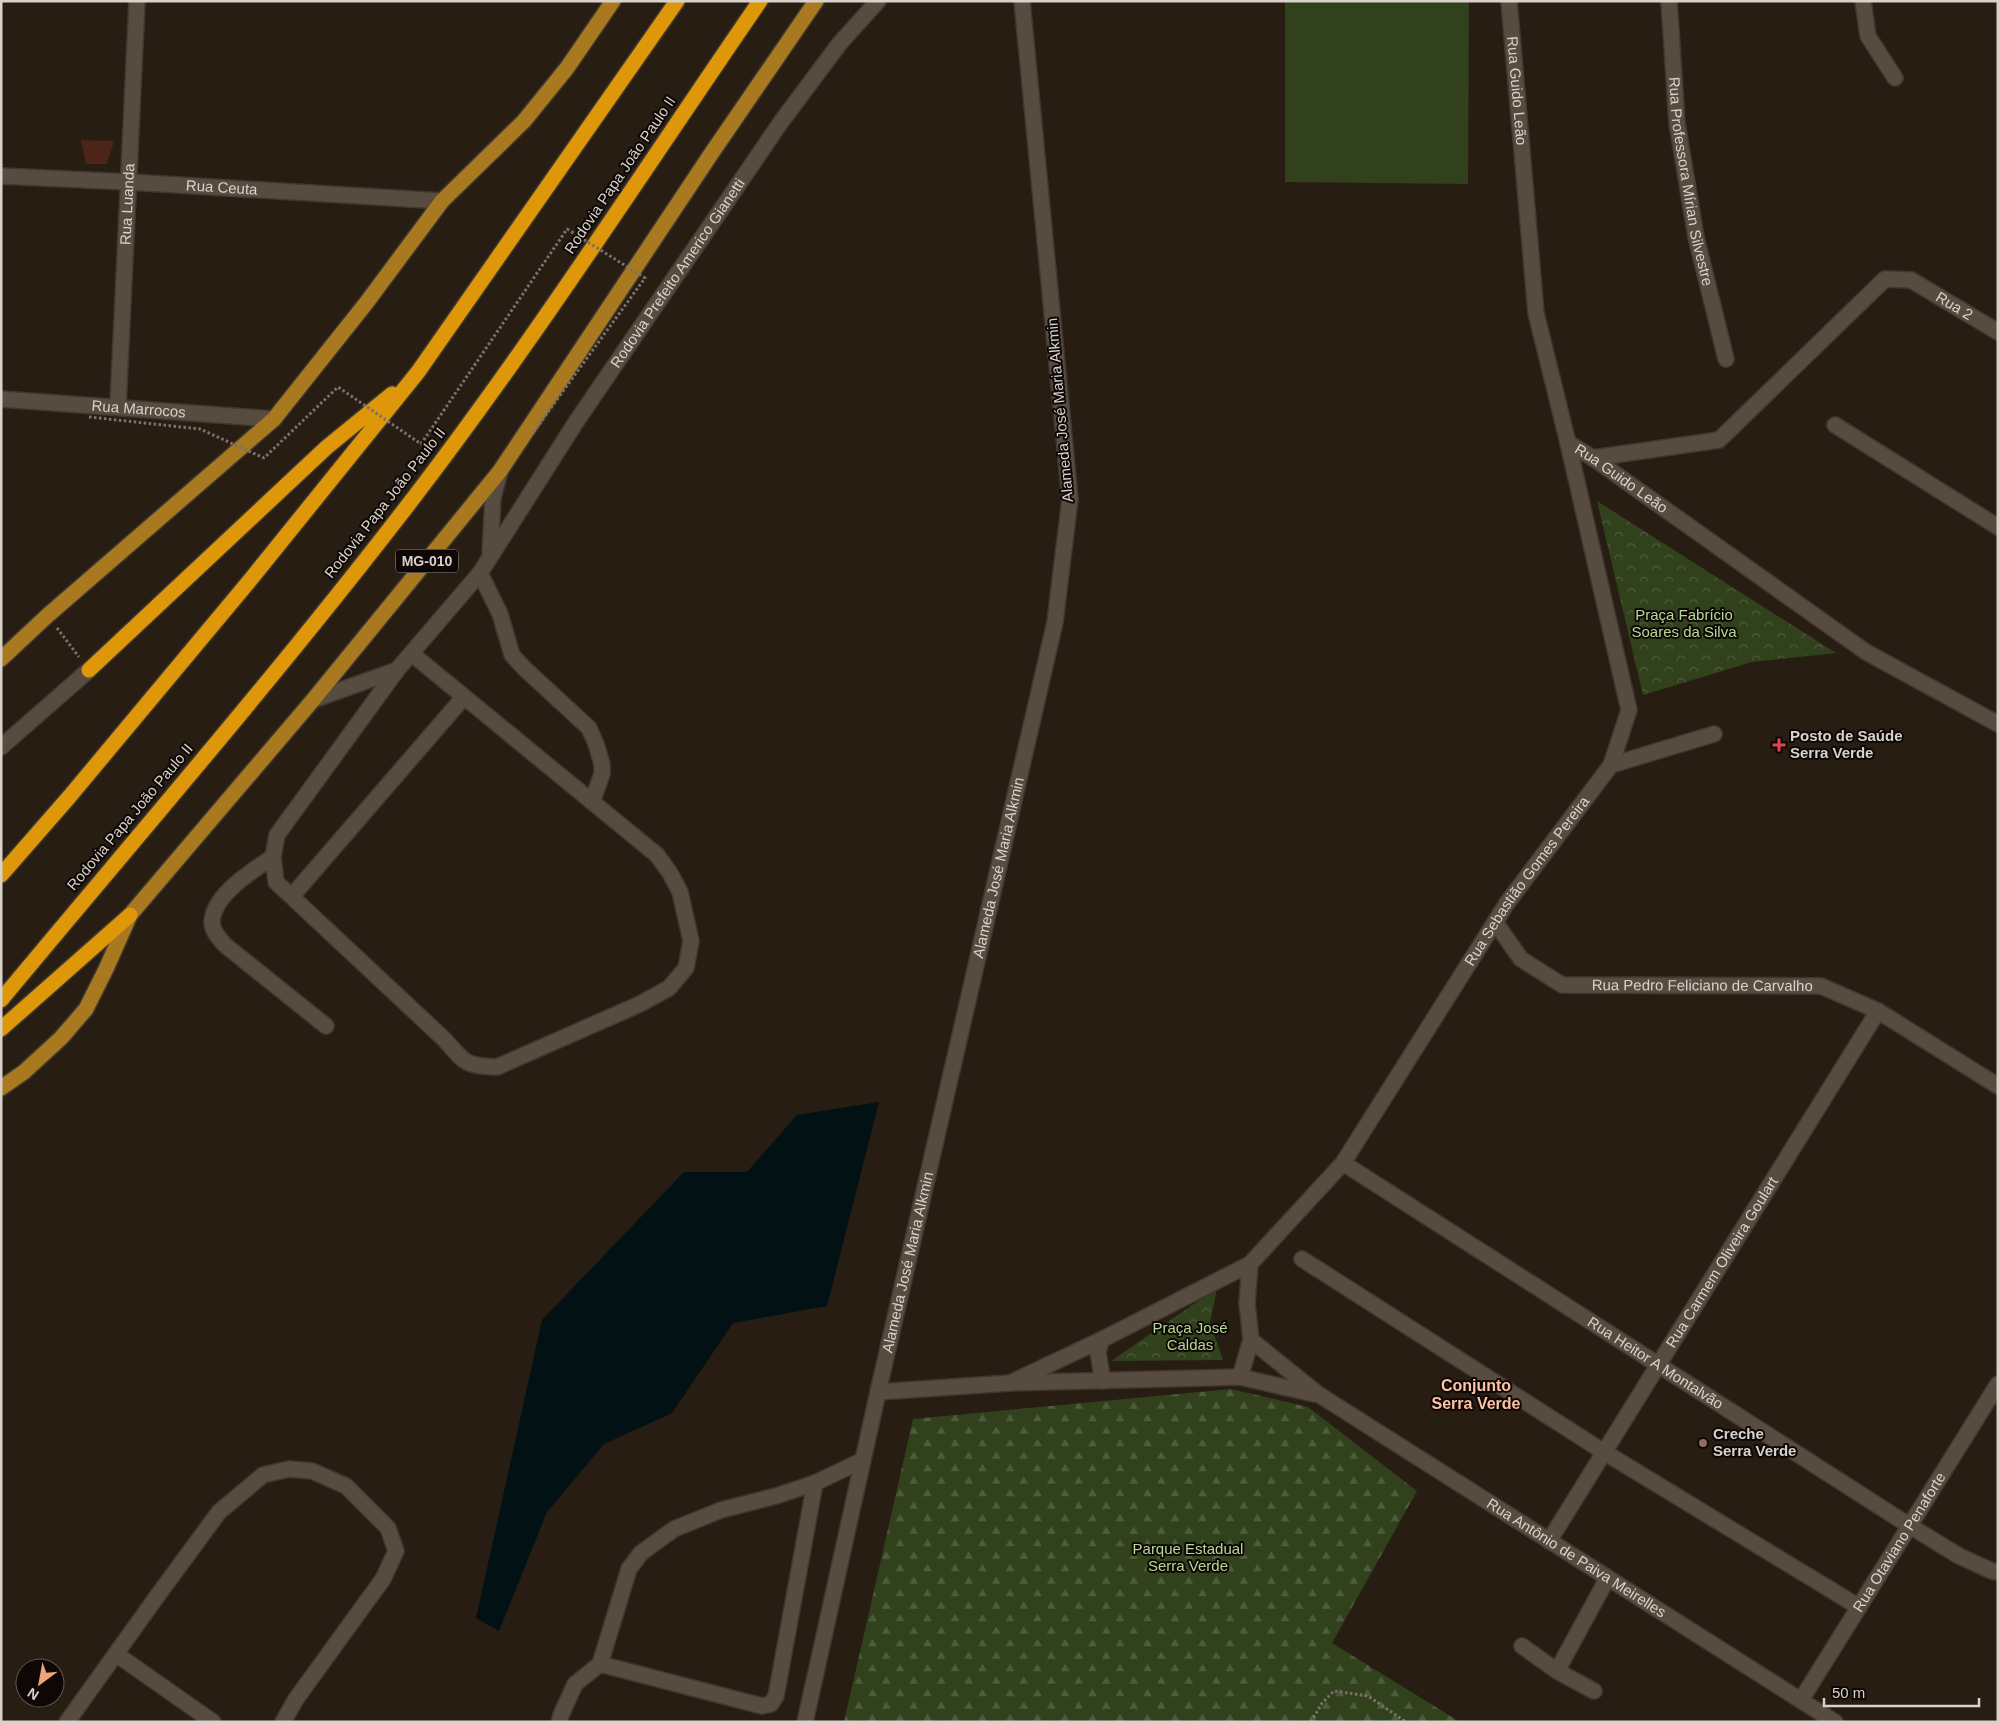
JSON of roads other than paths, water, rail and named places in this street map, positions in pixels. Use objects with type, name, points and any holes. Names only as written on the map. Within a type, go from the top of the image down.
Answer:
[{"type":"highway","points":[[1,875],[70,796],[251,579],[418,372],[677,1]]},
{"type":"highway","name":"Rodovia Papa João Paulo II","points":[[1,1000],[285,658],[399,516],[515,359],[760,1]]},
{"type":"highway","points":[[89,670],[327,447],[418,372]]},
{"type":"highway","points":[[1,1029],[130,915]]},
{"type":"main road","points":[[1,660],[47,616],[274,419],[367,302],[442,202],[524,121],[567,68],[613,1]]},
{"type":"main road","name":"MG-010","points":[[1,1088],[24,1072],[61,1038],[86,1009],[130,915],[313,700],[500,471],[711,154],[816,1]]},
{"type":"street","name":"Rua Luanda","points":[[118,406],[137,1]]},
{"type":"street","name":"Rodovia Prefeito Americo Gianetti","points":[[272,857],[277,835],[397,670],[480,573],[576,422],[781,122],[840,43],[878,1]]},
{"type":"street","name":"Alameda José Maria Alkmin","points":[[805,1722],[878,1392],[1055,622],[1068,519],[1070,499],[1022,1]]},
{"type":"street","name":"Rua Guido Leão","points":[[1509,1],[1536,313],[1568,442],[1594,458],[1866,652],[1998,724]]},
{"type":"street","name":"Rua Professora Mírian Silvestre","points":[[1669,1],[1677,123],[1696,237],[1726,359]]},
{"type":"street","points":[[1863,1],[1868,36],[1895,78]]},
{"type":"street","name":"Rua Ceuta","points":[[1,176],[129,182],[442,202]]},
{"type":"street","name":"Rua 2","points":[[1594,458],[1720,440],[1885,279],[1911,280],[1998,332]]},
{"type":"street","name":"Rua Marrocos","points":[[1,399],[118,406],[274,419]]},
{"type":"street","points":[[1835,425],[1998,527]]},
{"type":"street","name":"Rua Sebastião Gomes Pereira","points":[[1250,1264],[1343,1163],[1507,904],[1611,765],[1629,710],[1568,442]]},
{"type":"street","points":[[490,555],[493,498],[500,471]]},
{"type":"street","points":[[480,573],[500,614],[512,655],[589,728],[602,764],[602,774],[592,802]]},
{"type":"street","points":[[326,1026],[225,945],[215,934],[212,921],[218,906],[248,873],[272,857],[276,882],[445,1040],[462,1059],[473,1066],[496,1067],[640,1004],[669,988],[686,968],[691,941],[680,892],[670,873],[657,855],[412,654]]},
{"type":"street","points":[[1,747],[89,670]]},
{"type":"street","points":[[313,700],[397,670]]},
{"type":"street","points":[[292,896],[464,697]]},
{"type":"street","points":[[1611,765],[1714,734]]},
{"type":"street","name":"Rua Pedro Feliciano de Carvalho","points":[[1495,922],[1521,959],[1562,985],[1821,986],[1878,1011],[1998,1086]]},
{"type":"street","name":"Rua Carmem Oliveira Goulart","points":[[1549,1541],[1878,1011]]},
{"type":"street","name":"Rua Heitor A Montalvão","points":[[1343,1163],[1910,1526],[1959,1556],[1998,1572]]},
{"type":"street","points":[[1302,1259],[1604,1452],[1859,1607]]},
{"type":"street","points":[[878,1392],[1010,1383],[1240,1377],[1251,1340],[1247,1303],[1250,1264]]},
{"type":"street","points":[[1010,1383],[1102,1340],[1250,1264]]},
{"type":"street","points":[[1102,1340],[1098,1353],[1103,1381]]},
{"type":"street","name":"Rua Antônio de Paiva Meirelles","points":[[1251,1340],[1318,1394],[1607,1579],[1801,1700],[1820,1718],[1835,1722]]},
{"type":"street","name":"Rua Antônio de Paiva Meirelles","points":[[1240,1377],[1318,1394]]},
{"type":"street","name":"Rua Otaviano Penaforte","points":[[1801,1700],[1998,1384]]},
{"type":"street","points":[[559,1722],[575,1684],[600,1664],[629,1569],[641,1553],[674,1529],[720,1510],[776,1496],[814,1482],[863,1460]]},
{"type":"street","points":[[67,1722],[219,1512],[263,1475],[288,1469],[312,1471],[346,1486],[388,1528],[396,1551],[383,1579],[296,1699],[283,1722]]},
{"type":"street","points":[[600,1664],[762,1706],[771,1704],[776,1696],[814,1482]]},
{"type":"street","points":[[1557,1671],[1607,1579]]},
{"type":"street","points":[[1522,1646],[1557,1671],[1594,1691]]},
{"type":"street","points":[[116,1654],[213,1722]]},
{"type":"place","name":"Posto de Saúde Serra Verde","points":[[1779,745]]},
{"type":"place","name":"Creche Serra Verde","points":[[1703,1443]]},
{"type":"district","name":"Conjunto Serra Verde","points":[[1476,1394]]},
{"type":"park label","name":"Praça Fabrício Soares da Silva","points":[[1684,624]]},
{"type":"park label","name":"Praça José Caldas","points":[[1190,1336]]},
{"type":"park label","name":"Parque Estadual Serra Verde","points":[[1188,1558]]}]
